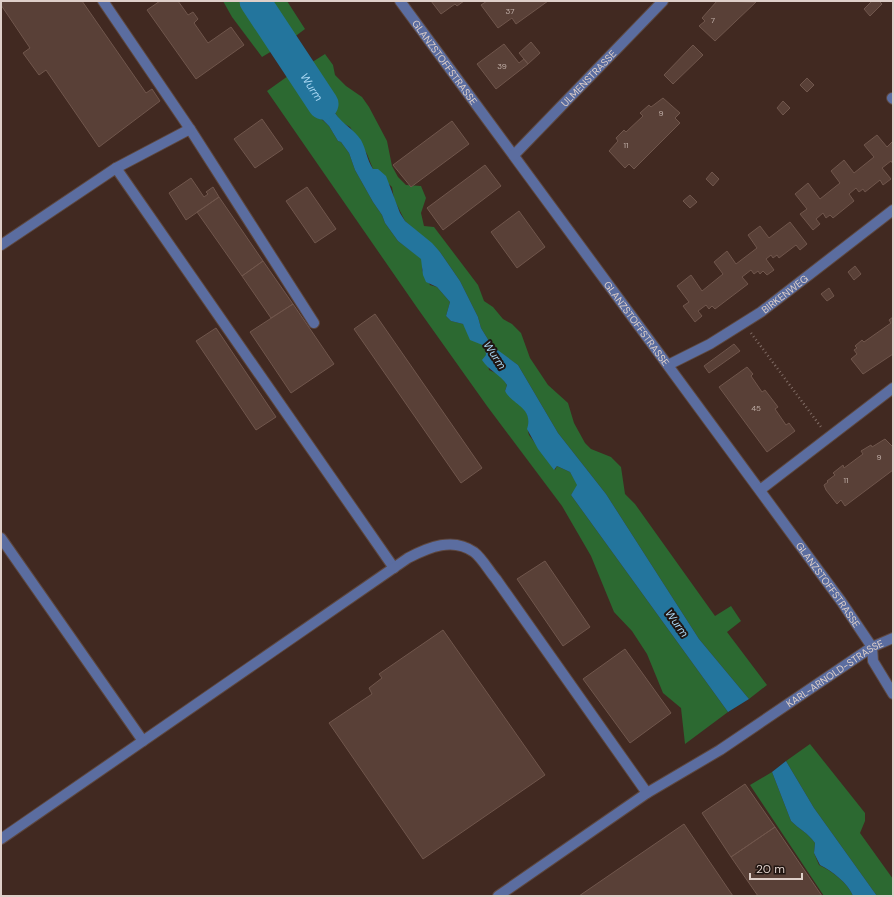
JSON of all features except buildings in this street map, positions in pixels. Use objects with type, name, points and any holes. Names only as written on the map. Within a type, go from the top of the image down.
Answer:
[{"type":"street","points":[[103,1],[190,129],[314,322]]},
{"type":"street","name":"GLANZSTOFFSTRASSE","points":[[400,1],[760,490],[841,601],[872,647]]},
{"type":"street","name":"ULMENSTRASSE","points":[[514,155],[663,1]]},
{"type":"street","points":[[1,245],[116,168],[190,129]]},
{"type":"street","points":[[116,168],[394,568]]},
{"type":"street","name":"BIRKENWEG","points":[[668,365],[710,344],[761,312],[893,210]]},
{"type":"street","points":[[760,490],[893,388]]},
{"type":"street","points":[[1,538],[143,741]]},
{"type":"street","points":[[1,839],[394,568],[427,548],[453,544],[474,552],[496,579],[647,793]]},
{"type":"street","name":"KARL-ARNOLD-STRASSE","points":[[498,896],[647,793],[720,750],[872,647],[893,638]]},
{"type":"street","points":[[872,647],[873,661],[893,694]]},
{"type":"path","points":[[744,323],[829,437]]},
{"type":"green space","points":[[223,1],[246,1],[277,48],[262,57],[232,17]]},
{"type":"green space","points":[[263,1],[287,1],[305,29],[289,41]]},
{"type":"green space","points":[[325,54],[333,65],[335,75],[346,86],[362,97],[369,107],[387,141],[392,166],[398,177],[406,185],[421,186],[426,198],[421,213],[424,226],[434,227],[478,285],[484,301],[493,307],[503,319],[512,324],[521,333],[530,358],[548,385],[568,403],[574,423],[585,443],[591,449],[611,457],[621,467],[625,494],[635,504],[715,616],[731,606],[741,621],[727,632],[767,685],[749,699],[699,639],[606,494],[558,433],[518,365],[499,352],[489,341],[481,328],[478,317],[460,281],[440,252],[405,221],[394,199],[392,187],[373,169],[367,154],[350,127],[341,122],[334,111],[331,105],[331,93],[323,82],[309,75],[306,66]]},
{"type":"green space","points":[[288,76],[313,103],[316,114],[329,126],[338,141],[341,142],[349,153],[355,170],[382,215],[385,223],[398,241],[422,259],[422,270],[430,285],[437,287],[450,302],[446,316],[451,321],[463,324],[475,340],[485,346],[489,370],[500,375],[507,385],[505,391],[523,407],[528,415],[529,435],[555,470],[557,466],[570,472],[578,485],[571,495],[728,712],[685,744],[681,708],[663,693],[647,654],[632,631],[614,612],[591,556],[562,506],[487,406],[418,309],[267,91]]},
{"type":"green space","points":[[810,744],[865,813],[865,821],[860,833],[893,879],[893,896],[877,896],[814,808],[786,761]]},
{"type":"green space","points":[[772,772],[791,821],[815,843],[814,853],[819,865],[839,878],[851,891],[853,896],[824,896],[750,785]]},
{"type":"water","points":[[246,1],[263,1],[289,41],[277,48]]},
{"type":"water","points":[[306,66],[309,75],[318,79],[328,87],[335,113],[361,140],[373,169],[378,169],[386,176],[400,213],[405,221],[432,243],[440,252],[460,281],[478,317],[481,328],[489,341],[499,351],[518,365],[558,433],[606,494],[699,639],[749,699],[728,712],[571,495],[577,485],[570,472],[557,466],[554,470],[538,449],[527,429],[528,416],[525,411],[508,396],[505,391],[507,385],[482,360],[486,355],[485,346],[470,340],[463,324],[451,321],[446,316],[450,302],[437,287],[426,282],[423,275],[421,259],[398,241],[385,223],[382,215],[355,170],[349,153],[341,142],[338,141],[329,126],[316,113],[313,103],[288,76]]},
{"type":"water","points":[[786,761],[814,808],[877,896],[853,896],[851,891],[839,878],[820,865],[814,853],[815,843],[791,821],[772,772]]},
{"type":"waterway","name":"Wurm","points":[[255,1],[323,104]]}]
